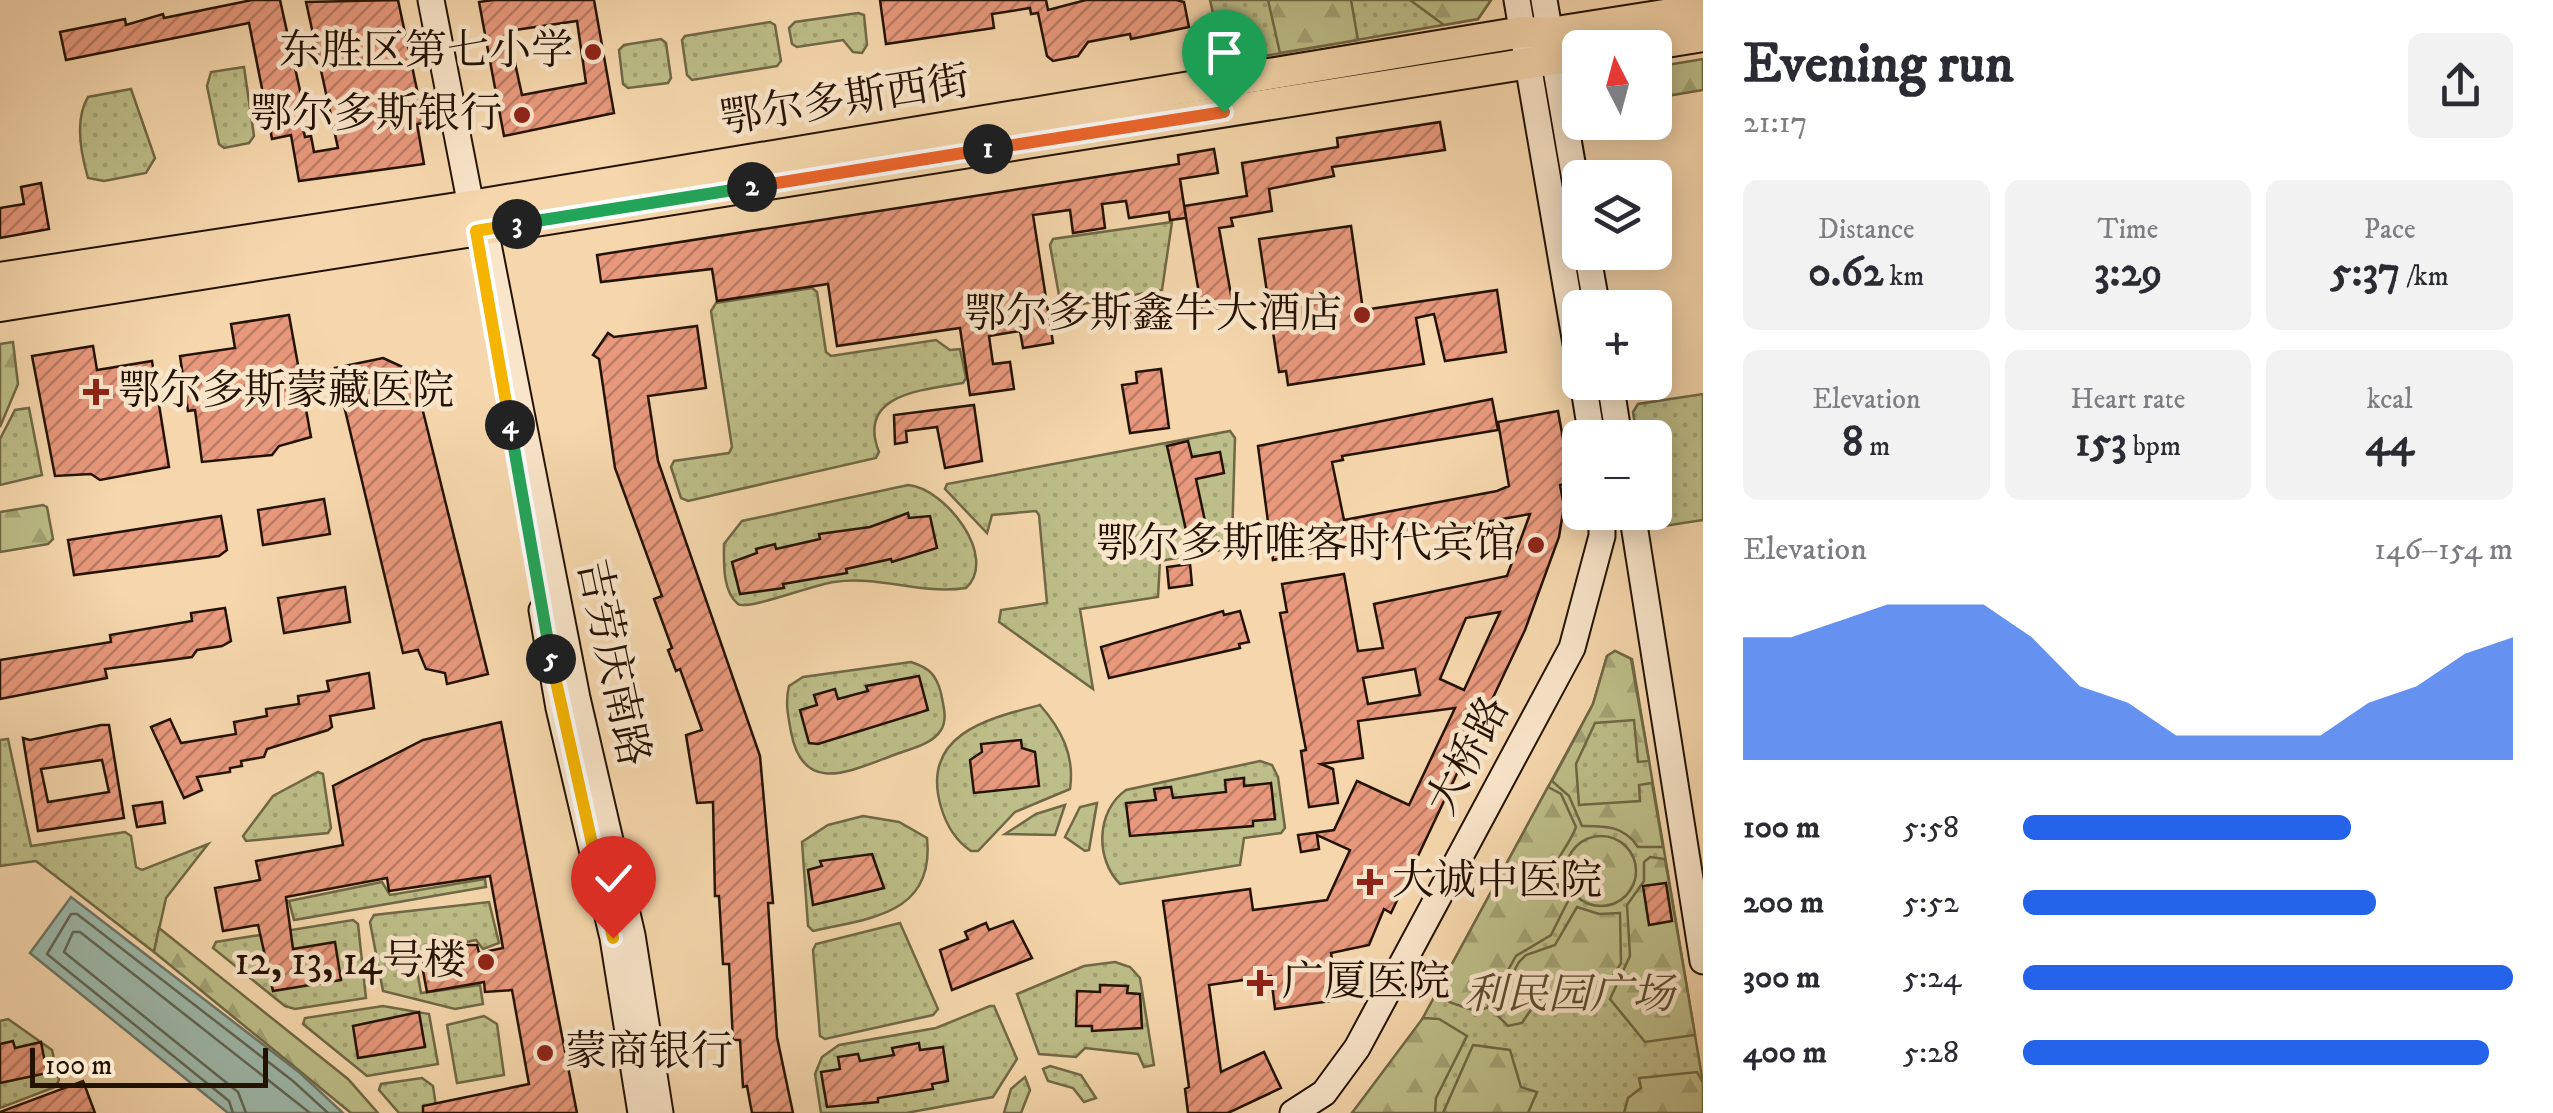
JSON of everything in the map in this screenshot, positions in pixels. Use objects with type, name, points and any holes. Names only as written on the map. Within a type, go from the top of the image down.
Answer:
[{"type":"main road","points":[[430,0],[477,222]]},
{"type":"main road","points":[[1517,0],[1547,48],[1570,160]]},
{"type":"main road","points":[[1544,0],[1572,290]]},
{"type":"main road","name":"鄂尔多斯西街","points":[[0,306],[477,222],[1547,48],[1703,9]]},
{"type":"main road","points":[[1672,41],[1703,36]]},
{"type":"main road","name":"鄂尔多斯西街","points":[[0,278],[477,222]]},
{"type":"main road","name":"吉劳庆南路","points":[[477,222],[558,703],[613,938],[641,1113]]},
{"type":"main road","name":"吉劳庆南路","points":[[477,222],[576,698],[632,935],[660,1113]]},
{"type":"main road","name":"大桥路","points":[[1293,1113],[1324,1093],[1357,1048],[1572,648],[1602,530]]},
{"type":"main road","points":[[1635,530],[1703,961]]},
{"type":"green space","points":[[1210,0],[1491,0],[1478,19],[1236,61],[1221,48]]},
{"type":"green space","points":[[1268,0],[1351,0],[1358,40],[1280,53]]},
{"type":"green space","points":[[1410,0],[1491,0],[1478,19],[1444,25]]},
{"type":"green space","points":[[864,15],[867,45],[862,53],[853,52],[843,40],[797,47],[792,44],[789,28],[795,22]]},
{"type":"green space","points":[[770,22],[775,25],[781,61],[777,66],[692,80],[687,75],[682,40],[685,36]]},
{"type":"green space","points":[[661,39],[666,43],[671,78],[668,83],[628,88],[623,84],[619,50],[624,45]]},
{"type":"green space","points":[[1703,59],[1703,90],[1672,95],[1672,64]]},
{"type":"green space","points":[[244,67],[254,136],[249,143],[224,148],[219,144],[207,86],[211,72]]},
{"type":"green space","points":[[131,89],[155,158],[146,173],[104,181],[88,178],[80,126],[88,97]]},
{"type":"green space","points":[[1172,222],[1162,290],[1066,307],[1060,301],[1050,245],[1053,239]]},
{"type":"green space","points":[[812,288],[817,292],[826,352],[831,356],[936,340],[950,350],[960,349],[966,378],[963,383],[912,393],[885,407],[877,418],[874,433],[879,452],[876,458],[688,501],[681,498],[671,467],[674,461],[729,453],[732,447],[711,311],[716,303]]},
{"type":"green space","points":[[13,342],[18,384],[0,427],[0,344]]},
{"type":"green space","points":[[1703,394],[1703,520],[1672,525],[1672,420],[1634,420],[1633,412],[1638,404]]},
{"type":"green space","points":[[29,408],[42,475],[0,485],[0,439],[15,410]]},
{"type":"green space","points":[[1230,431],[1235,438],[1232,541],[1226,549],[1160,561],[1158,597],[1080,609],[1093,689],[999,622],[1001,610],[1047,603],[1039,515],[1036,511],[992,515],[987,533],[945,489],[947,484]]},
{"type":"green space","points":[[908,485],[937,498],[963,526],[976,559],[974,575],[966,588],[933,589],[851,581],[744,605],[738,604],[729,592],[724,544],[742,521]]},
{"type":"green space","points":[[47,507],[53,539],[48,544],[0,552],[0,512]]},
{"type":"green space","name":"利民园广场","points":[[1615,651],[1632,659],[1703,1083],[1703,1113],[1352,1113],[1413,1036],[1593,704],[1607,656]]},
{"type":"green space","points":[[1615,651],[1631,659],[1649,761],[1638,762],[1634,720],[1595,723],[1576,764],[1579,805],[1640,801],[1639,785],[1652,783],[1663,847],[1638,847],[1620,831],[1582,826],[1569,796],[1552,781],[1593,704],[1607,656]]},
{"type":"green space","points":[[911,662],[931,673],[939,686],[945,717],[937,735],[920,746],[845,772],[817,772],[806,765],[791,732],[789,686],[803,677]]},
{"type":"green space","points":[[1040,705],[1065,743],[1070,789],[1015,812],[978,851],[971,851],[956,837],[943,813],[937,783],[940,763],[962,734],[979,724]]},
{"type":"green space","points":[[8,739],[31,846],[125,832],[131,836],[136,867],[142,870],[208,844],[166,898],[154,952],[36,861],[0,866],[0,740]]},
{"type":"green space","points":[[1260,761],[1272,765],[1278,777],[1285,828],[1281,833],[1244,838],[1240,865],[1120,884],[1106,862],[1102,836],[1109,810],[1126,790]]},
{"type":"green space","points":[[318,772],[323,774],[331,828],[328,833],[246,841],[243,836],[273,796]]},
{"type":"green space","points":[[1548,787],[1561,794],[1576,827],[1555,870],[1568,901],[1551,935],[1516,956],[1487,1008],[1475,1011],[1449,1002],[1440,986]]},
{"type":"green space","points":[[1097,803],[1089,850],[1085,851],[1065,837],[1080,807]]},
{"type":"green space","points":[[1065,805],[1055,835],[1005,834],[1036,814]]},
{"type":"green space","points":[[863,816],[899,822],[927,838],[927,863],[921,883],[910,897],[877,916],[813,931],[808,926],[802,842],[828,825]]},
{"type":"green space","points":[[1601,836],[1626,846],[1636,871],[1626,896],[1601,906],[1576,896],[1566,871],[1576,846]]},
{"type":"green space","points":[[1650,857],[1665,859],[1695,1035],[1645,1042],[1610,999],[1630,956],[1627,905],[1644,881],[1644,862]]},
{"type":"green space","points":[[485,879],[486,887],[294,920],[289,901],[382,882],[390,895]]},
{"type":"green space","points":[[489,902],[499,943],[483,949],[476,940],[414,953],[421,993],[480,985],[483,1004],[455,1009],[383,991],[370,922],[374,915]]},
{"type":"green space","points":[[1577,907],[1599,914],[1620,913],[1621,963],[1599,998],[1550,992],[1522,1023],[1508,1026],[1493,1011],[1519,962],[1526,955],[1555,945]]},
{"type":"green space","points":[[353,920],[358,924],[366,998],[295,1009],[285,1006],[213,948],[216,942]]},
{"type":"green space","points":[[900,923],[938,1009],[933,1015],[825,1039],[820,1036],[813,950],[816,944]]},
{"type":"green space","points":[[159,928],[348,1079],[378,1113],[351,1113],[154,952]]},
{"type":"green space","points":[[1115,962],[1130,967],[1140,978],[1154,1065],[1144,1067],[1138,1054],[1085,1048],[1076,1057],[1039,1054],[1017,994],[1084,966]]},
{"type":"green space","points":[[383,1006],[429,1014],[438,1064],[367,1076],[303,1024],[305,1018]]},
{"type":"green space","points":[[994,1006],[1017,1059],[993,1097],[906,1113],[821,1113],[815,1074],[822,1057],[839,1045],[936,1028]]},
{"type":"green space","points":[[484,1016],[497,1024],[504,1075],[457,1083],[447,1025]]},
{"type":"green space","points":[[1423,1018],[1439,1019],[1467,1036],[1436,1098],[1435,1113],[1352,1113]]},
{"type":"green space","points":[[8,1019],[52,1050],[59,1080],[55,1087],[0,1108],[0,1021]]},
{"type":"green space","points":[[1473,1045],[1510,1050],[1521,1087],[1537,1092],[1528,1113],[1443,1113]]},
{"type":"green space","points":[[1050,1066],[1081,1075],[1096,1098],[1084,1102],[1073,1088],[1048,1081],[1043,1069]]},
{"type":"green space","points":[[1697,1072],[1703,1083],[1703,1113],[1624,1113],[1628,1098],[1641,1088],[1639,1078]]},
{"type":"green space","points":[[1025,1077],[1030,1090],[1021,1113],[1004,1113],[1011,1089]]},
{"type":"green space","points":[[422,1078],[433,1086],[437,1113],[399,1113],[379,1090],[381,1084]]},
{"type":"water","points":[[71,897],[300,1073],[343,1113],[228,1113],[30,953]]},
{"type":"building","points":[[252,0],[280,0],[303,104],[298,105],[305,137],[311,136],[314,152],[338,148],[306,2],[398,0],[424,123],[417,124],[424,164],[299,181],[291,135],[272,139],[249,23],[66,60],[60,32],[125,19],[126,25],[163,14],[164,18]]},
{"type":"building","points":[[594,0],[614,113],[504,136],[479,2]],"holes":[[[577,21],[586,83],[522,95],[508,31]]]},
{"type":"building","points":[[880,0],[1046,0],[1048,10],[1086,0],[1176,0],[1184,2],[1189,27],[1131,39],[1130,34],[1088,42],[1078,56],[1053,61],[1047,56],[1038,13],[1031,14],[1030,8],[992,14],[994,28],[886,44]]},
{"type":"building","points":[[1440,122],[1445,150],[1332,167],[1334,176],[1269,189],[1272,211],[1231,218],[1233,226],[1219,228],[1233,306],[1202,311],[1184,206],[1247,196],[1242,163],[1338,147],[1337,138]]},
{"type":"building","points":[[1214,149],[1218,173],[1180,179],[1186,218],[1170,220],[1169,212],[1129,218],[1126,201],[1102,204],[1105,228],[1073,233],[1070,210],[1033,215],[1053,343],[1023,348],[1020,331],[989,336],[993,364],[1010,362],[1014,389],[970,395],[960,328],[837,346],[828,284],[717,301],[712,269],[601,282],[597,255],[1179,164],[1178,155]]},
{"type":"building","points":[[41,183],[49,229],[0,238],[0,208],[24,204],[21,187]]},
{"type":"building","points":[[1351,226],[1363,310],[1497,290],[1506,352],[1445,361],[1434,314],[1416,318],[1424,364],[1288,385],[1286,371],[1279,372],[1259,239]]},
{"type":"building","points":[[1147,306],[1149,318],[1110,326],[1108,314]]},
{"type":"building","points":[[289,315],[311,437],[279,446],[272,455],[202,462],[195,410],[188,411],[180,356],[235,348],[231,324]]},
{"type":"building","points":[[697,326],[706,388],[648,396],[658,461],[760,756],[773,903],[768,903],[777,1037],[793,1113],[752,1113],[747,1086],[743,1087],[740,1040],[733,1040],[729,964],[723,964],[719,896],[715,896],[713,802],[697,803],[686,735],[702,730],[680,669],[676,671],[668,650],[672,648],[654,599],[662,596],[615,468],[599,359],[593,355],[608,333],[614,337]]},
{"type":"building","points":[[93,346],[97,370],[152,361],[169,467],[100,480],[91,474],[55,476],[32,356]]},
{"type":"building","points":[[383,358],[407,369],[415,379],[488,674],[447,684],[445,673],[426,669],[418,650],[403,653],[335,368]]},
{"type":"building","points":[[1161,369],[1169,428],[1130,433],[1122,385],[1137,383],[1136,372]]},
{"type":"building","points":[[1492,399],[1498,430],[1342,456],[1343,460],[1332,462],[1344,520],[1509,486],[1498,422],[1558,411],[1562,433],[1559,537],[1525,630],[1391,913],[1384,909],[1369,945],[1331,953],[1338,1000],[1275,1009],[1271,976],[1209,985],[1221,1072],[1264,1052],[1281,1088],[1228,1113],[1188,1113],[1185,1089],[1189,1087],[1163,901],[1250,889],[1253,910],[1327,900],[1350,850],[1317,835],[1319,849],[1301,852],[1298,835],[1334,830],[1357,781],[1409,805],[1455,708],[1358,721],[1363,758],[1321,764],[1333,769],[1338,803],[1309,807],[1301,751],[1306,750],[1280,613],[1287,612],[1282,584],[1344,574],[1358,651],[1383,648],[1374,604],[1507,576],[1530,514],[1273,560],[1258,446]],"holes":[[[1500,612],[1464,690],[1440,679],[1466,618]],[[1415,669],[1420,695],[1368,704],[1363,678]]]},
{"type":"building","points":[[974,405],[982,461],[945,468],[937,427],[906,431],[907,442],[895,444],[894,415]]},
{"type":"building","points":[[1188,441],[1192,457],[1220,452],[1224,473],[1196,479],[1208,535],[1188,539],[1167,446]]},
{"type":"building","points":[[324,499],[330,534],[263,545],[258,510]]},
{"type":"building","points":[[908,513],[909,518],[930,516],[937,548],[892,562],[891,559],[846,569],[847,573],[783,584],[784,588],[740,594],[732,562],[757,553],[756,549],[775,544],[776,549],[820,539],[819,534],[870,527]]},
{"type":"building","points":[[221,516],[227,550],[219,556],[74,575],[68,540]]},
{"type":"building","points":[[1190,564],[1192,585],[1169,588],[1167,567]]},
{"type":"building","points":[[345,587],[350,622],[284,633],[278,598]]},
{"type":"building","points":[[225,608],[231,641],[222,646],[197,650],[192,657],[105,669],[107,678],[0,699],[0,660],[111,642],[110,635],[192,621],[191,613]]},
{"type":"building","points":[[1223,611],[1224,615],[1240,611],[1249,642],[1239,644],[1240,648],[1109,678],[1101,647]]},
{"type":"building","points":[[369,673],[374,708],[330,716],[332,727],[328,730],[267,749],[264,757],[241,761],[242,766],[230,768],[230,772],[197,777],[202,790],[184,798],[151,727],[170,719],[181,743],[236,734],[234,722],[267,716],[266,709],[299,704],[298,696],[329,691],[327,681]]},
{"type":"building","points":[[919,676],[928,710],[818,744],[809,743],[800,710],[817,705],[814,695],[835,689],[838,699],[868,691],[866,686]]},
{"type":"building","name":"12, 13, 14号楼","points":[[501,722],[577,1113],[423,1113],[423,1106],[529,1084],[512,990],[485,992],[484,982],[427,992],[420,955],[462,945],[477,945],[479,953],[503,948],[490,876],[389,891],[387,878],[286,897],[293,949],[335,942],[341,980],[273,991],[258,925],[223,931],[215,888],[260,880],[256,861],[343,845],[333,786],[423,740]]},
{"type":"building","points":[[109,725],[124,818],[38,831],[23,738],[30,740]],"holes":[[[102,760],[109,792],[48,802],[41,769]]]},
{"type":"building","points":[[1021,740],[1022,748],[1035,752],[1039,786],[974,793],[970,760],[982,752],[981,744]]},
{"type":"building","points":[[1244,778],[1244,786],[1271,783],[1275,819],[1253,821],[1253,826],[1130,836],[1126,803],[1156,800],[1154,789],[1171,787],[1173,798],[1226,792],[1225,780]]},
{"type":"building","points":[[162,802],[165,823],[137,827],[133,806]]},
{"type":"building","points":[[872,854],[884,888],[813,905],[808,870],[822,866],[820,861]]},
{"type":"building","points":[[1666,883],[1672,921],[1649,925],[1643,886]]},
{"type":"building","points":[[1013,921],[1032,958],[952,990],[940,950],[968,939],[965,932],[986,923],[989,930]]},
{"type":"building","points":[[1100,985],[1128,986],[1127,993],[1140,994],[1142,1028],[1092,1031],[1092,1026],[1076,1026],[1077,991],[1100,992]]},
{"type":"building","points":[[419,1012],[425,1047],[358,1058],[353,1026]]},
{"type":"building","points":[[13,1041],[15,1048],[41,1042],[47,1073],[0,1083],[0,1044]]},
{"type":"building","points":[[919,1043],[920,1050],[943,1047],[948,1081],[932,1084],[933,1089],[878,1098],[878,1102],[827,1107],[821,1072],[840,1069],[838,1057],[858,1054],[860,1061],[894,1055],[892,1048]]},
{"type":"building","points":[[83,1081],[95,1113],[0,1113],[0,1112]]},
{"type":"place","name":"东胜区第七小学","points":[[593,52]]},
{"type":"place","name":"鄂尔多斯银行","points":[[522,115]]},
{"type":"place","name":"鄂尔多斯鑫牛大酒店","points":[[1362,315]]},
{"type":"place","name":"鄂尔多斯蒙藏医院","points":[[96,392]]},
{"type":"place","name":"鄂尔多斯唯客时代宾馆","points":[[1536,545]]},
{"type":"place","name":"大诚中医院","points":[[1370,882]]},
{"type":"place","name":"12, 13, 14号楼","points":[[486,962]]},
{"type":"place","name":"广厦医院","points":[[1260,983]]},
{"type":"place","name":"蒙商银行","points":[[545,1053]]},
{"type":"route","points":[[613,938],[559,708],[476,231],[1224,112]]}]
